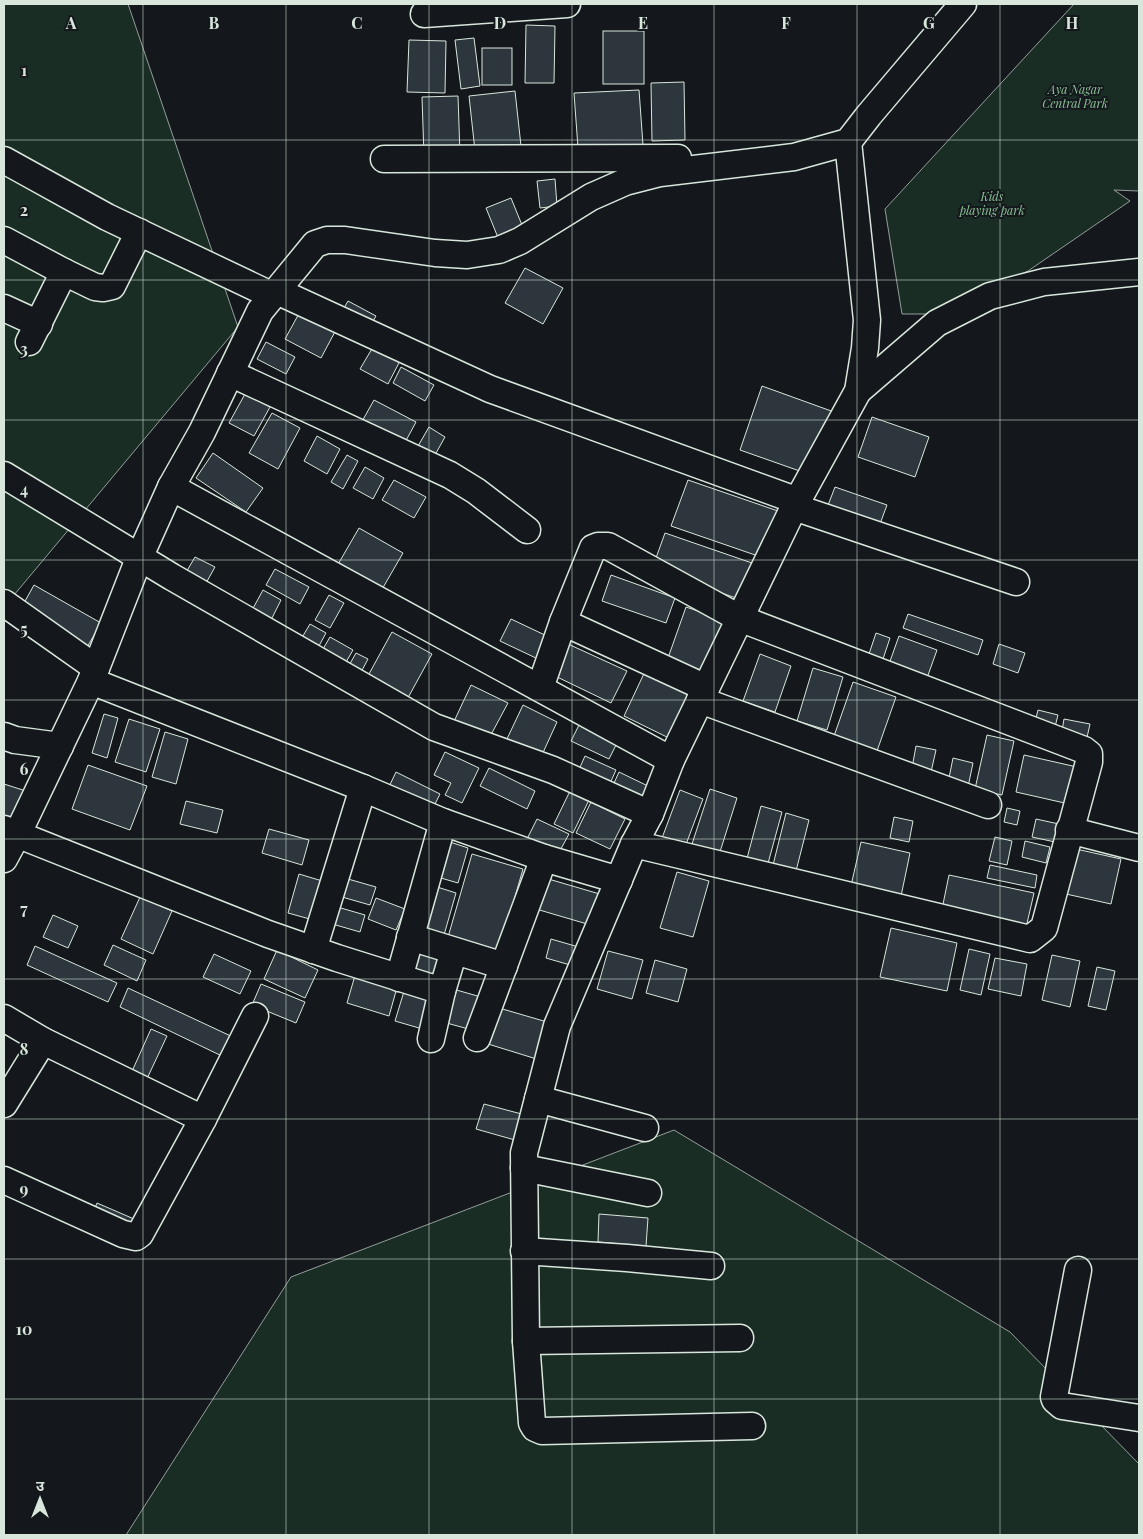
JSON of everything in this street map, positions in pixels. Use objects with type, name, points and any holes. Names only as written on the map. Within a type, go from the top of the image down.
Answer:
[{"type":"street","points":[[424,14],[567,4]]},
{"type":"street","points":[[4,858],[11,831],[60,746],[93,675],[140,556],[171,487],[202,432],[260,311],[315,244],[327,240],[345,240],[443,254],[467,255],[499,250],[520,241],[591,197],[644,176],[794,157],[848,142],[963,4]]},
{"type":"street","points":[[752,1426],[538,1430],[532,1423],[526,1341],[524,1153],[557,1026],[634,844],[650,814],[671,760],[739,618],[796,504],[858,391],[865,348],[867,320],[848,142]]},
{"type":"street","points":[[384,159],[794,157]]},
{"type":"street","points":[[4,160],[139,232],[490,389],[796,504],[1016,582]]},
{"type":"street","points":[[4,240],[64,272],[95,287],[103,288],[112,286],[139,232]]},
{"type":"street","points":[[4,308],[34,333],[64,272]]},
{"type":"street","points":[[858,391],[937,323],[990,296],[1044,282],[1139,272]]},
{"type":"street","points":[[230,373],[450,476],[476,491],[527,530]]},
{"type":"street","points":[[4,475],[196,591],[434,727],[562,774],[650,814]]},
{"type":"street","points":[[171,487],[671,760]]},
{"type":"street","points":[[540,688],[562,622],[593,548],[598,546],[612,547],[739,618],[1088,752],[1089,762],[1044,928],[1030,939],[634,844]]},
{"type":"street","points":[[4,604],[93,675],[443,822],[544,858],[619,880]]},
{"type":"street","points":[[562,622],[703,694],[988,805]]},
{"type":"street","points":[[4,736],[15,740],[60,746]]},
{"type":"street","points":[[313,950],[363,788]]},
{"type":"street","points":[[398,978],[443,822]]},
{"type":"street","points":[[1070,830],[1139,848]]},
{"type":"street","points":[[11,831],[268,934],[442,991]]},
{"type":"street","points":[[477,1038],[544,858]]},
{"type":"street","points":[[410,937],[504,966]]},
{"type":"street","points":[[431,1039],[454,951]]},
{"type":"street","points":[[4,1180],[123,1234],[136,1237],[140,1234],[203,1119],[255,1016]]},
{"type":"street","points":[[4,1018],[43,1041],[203,1119]]},
{"type":"street","points":[[4,1104],[43,1041]]},
{"type":"street","points":[[538,1099],[644,1128]]},
{"type":"street","points":[[524,1168],[648,1193]]},
{"type":"street","points":[[524,1251],[711,1266]]},
{"type":"street","points":[[1078,1270],[1054,1397],[1055,1400],[1062,1406],[1139,1418]]},
{"type":"street","points":[[526,1341],[740,1338]]},
{"type":"green space","points":[[4,4],[128,4],[238,327],[4,607]]},
{"type":"green space","points":[[1074,4],[1139,4],[1139,191],[1114,190],[1130,201],[1028,271],[932,314],[902,314],[885,209]]},
{"type":"green space","points":[[674,1130],[1010,1332],[1139,1464],[1139,1535],[126,1535],[291,1277]]},
{"type":"building","points":[[526,25],[555,26],[554,83],[525,83]]},
{"type":"building","points":[[603,31],[644,31],[644,84],[603,84]]},
{"type":"building","points":[[474,38],[480,86],[461,89],[455,40]]},
{"type":"building","points":[[409,40],[446,41],[445,93],[407,92]]},
{"type":"building","points":[[482,48],[512,48],[512,85],[482,85]]},
{"type":"building","points":[[684,82],[685,140],[652,141],[651,83]]},
{"type":"building","points":[[639,90],[643,145],[578,148],[574,93]]},
{"type":"building","points":[[515,91],[521,146],[475,151],[469,96]]},
{"type":"building","points":[[458,96],[460,155],[424,156],[422,97]]},
{"type":"building","points":[[555,179],[557,206],[540,208],[537,181]]},
{"type":"building","points":[[511,198],[524,230],[499,240],[486,208]]},
{"type":"building","points":[[525,268],[563,288],[543,324],[505,303]]},
{"type":"building","points":[[348,301],[376,316],[368,330],[340,315]]},
{"type":"building","points":[[302,308],[337,328],[321,358],[285,339]]},
{"type":"building","points":[[266,342],[295,357],[286,374],[257,359]]},
{"type":"building","points":[[373,347],[400,361],[388,384],[360,369]]},
{"type":"building","points":[[401,367],[434,385],[425,401],[393,383]]},
{"type":"building","points":[[762,386],[834,412],[811,475],[740,450]]},
{"type":"building","points":[[245,394],[270,407],[254,436],[229,423]]},
{"type":"building","points":[[374,400],[416,422],[402,448],[360,425]]},
{"type":"building","points":[[272,413],[300,428],[278,469],[249,453]]},
{"type":"building","points":[[872,417],[929,437],[915,477],[858,457]]},
{"type":"building","points":[[429,427],[445,437],[431,462],[414,453]]},
{"type":"building","points":[[317,436],[340,449],[327,474],[304,461]]},
{"type":"building","points":[[213,453],[263,488],[246,512],[196,478]]},
{"type":"building","points":[[347,455],[358,461],[343,489],[331,482]]},
{"type":"building","points":[[365,467],[384,478],[373,499],[353,488]]},
{"type":"building","points":[[394,480],[426,497],[414,518],[382,500]]},
{"type":"building","points":[[688,480],[778,511],[761,557],[671,526]]},
{"type":"building","points":[[835,487],[887,505],[877,532],[825,513]]},
{"type":"building","points":[[359,528],[403,553],[377,598],[333,573]]},
{"type":"building","points":[[665,533],[752,563],[739,599],[652,569]]},
{"type":"building","points":[[195,557],[215,567],[201,592],[181,581]]},
{"type":"building","points":[[275,569],[309,587],[300,604],[266,585]]},
{"type":"building","points":[[611,575],[675,598],[666,623],[602,601]]},
{"type":"building","points":[[34,585],[101,623],[86,649],[19,612]]},
{"type":"building","points":[[263,590],[281,600],[270,622],[251,612]]},
{"type":"building","points":[[329,595],[344,603],[330,628],[315,620]]},
{"type":"building","points":[[686,607],[727,621],[708,673],[668,658]]},
{"type":"building","points":[[908,614],[983,640],[978,655],[903,628]]},
{"type":"building","points":[[511,619],[549,637],[538,659],[500,641]]},
{"type":"building","points":[[310,624],[326,633],[314,655],[297,646]]},
{"type":"building","points":[[392,632],[432,654],[404,705],[364,683]]},
{"type":"building","points":[[876,633],[890,638],[881,665],[867,660]]},
{"type":"building","points":[[899,636],[937,650],[927,678],[889,664]]},
{"type":"building","points":[[330,637],[353,650],[342,669],[319,656]]},
{"type":"building","points":[[568,644],[627,671],[611,703],[553,675]]},
{"type":"building","points":[[999,644],[1025,653],[1018,673],[993,664]]},
{"type":"building","points":[[356,653],[368,659],[359,676],[347,669]]},
{"type":"building","points":[[760,654],[791,666],[775,712],[743,701]]},
{"type":"building","points":[[648,665],[697,688],[673,740],[624,716]]},
{"type":"building","points":[[813,668],[843,677],[827,730],[797,721]]},
{"type":"building","points":[[853,682],[896,697],[877,751],[834,736]]},
{"type":"building","points":[[471,685],[508,703],[486,744],[450,730]]},
{"type":"building","points":[[523,705],[557,722],[541,757],[506,741]]},
{"type":"building","points":[[1038,710],[1058,715],[1054,731],[1034,726]]},
{"type":"building","points":[[104,714],[118,718],[107,758],[92,753]]},
{"type":"building","points":[[129,719],[160,729],[146,772],[115,762]]},
{"type":"building","points":[[1064,719],[1090,724],[1086,742],[1061,737]]},
{"type":"building","points":[[579,725],[617,743],[609,759],[571,741]]},
{"type":"building","points":[[165,732],[188,739],[176,784],[152,777]]},
{"type":"building","points":[[987,735],[1014,741],[1002,795],[975,789]]},
{"type":"building","points":[[916,746],[936,750],[931,772],[912,768]]},
{"type":"building","points":[[445,752],[479,768],[462,803],[445,795],[451,783],[434,775]]},
{"type":"building","points":[[1024,755],[1077,767],[1069,804],[1016,792]]},
{"type":"building","points":[[585,756],[616,770],[607,790],[576,776]]},
{"type":"building","points":[[953,758],[973,763],[968,787],[948,783]]},
{"type":"building","points":[[88,765],[147,786],[130,830],[72,809]]},
{"type":"building","points":[[489,768],[535,791],[527,809],[480,786]]},
{"type":"building","points":[[396,772],[440,794],[430,814],[386,793]]},
{"type":"building","points":[[619,772],[652,788],[642,808],[610,792]]},
{"type":"building","points":[[4,784],[29,792],[18,824],[4,819]]},
{"type":"building","points":[[710,789],[737,798],[719,855],[691,847]]},
{"type":"building","points":[[680,790],[703,799],[685,847],[662,838]]},
{"type":"building","points":[[570,791],[589,800],[573,833],[554,824]]},
{"type":"building","points":[[186,801],[223,810],[217,833],[180,824]]},
{"type":"building","points":[[591,802],[625,819],[610,849],[576,833]]},
{"type":"building","points":[[761,806],[782,812],[767,867],[746,862]]},
{"type":"building","points":[[1007,808],[1020,811],[1017,825],[1004,822]]},
{"type":"building","points":[[786,813],[809,820],[795,875],[772,869]]},
{"type":"building","points":[[894,817],[913,821],[909,842],[890,838]]},
{"type":"building","points":[[537,819],[569,834],[556,858],[523,847]]},
{"type":"building","points":[[1036,819],[1059,824],[1055,842],[1032,837]]},
{"type":"building","points":[[269,829],[309,840],[302,865],[262,853]]},
{"type":"building","points":[[995,837],[1012,841],[1007,865],[989,861]]},
{"type":"building","points":[[444,840],[468,848],[458,883],[434,876]]},
{"type":"building","points":[[1025,841],[1050,847],[1046,863],[1022,857]]},
{"type":"building","points":[[861,842],[910,853],[900,901],[850,890]]},
{"type":"building","points":[[1076,849],[1121,859],[1111,904],[1066,894]]},
{"type":"building","points":[[472,854],[523,869],[499,952],[448,937]]},
{"type":"building","points":[[990,865],[1037,875],[1035,888],[987,878]]},
{"type":"building","points":[[677,872],[709,881],[693,937],[660,928]]},
{"type":"building","points":[[299,874],[329,883],[317,921],[288,913]]},
{"type":"building","points":[[949,875],[1034,893],[1025,932],[941,914]]},
{"type":"building","points":[[341,877],[376,887],[370,905],[335,895]]},
{"type":"building","points":[[545,878],[603,895],[594,926],[536,909]]},
{"type":"building","points":[[434,886],[456,893],[442,942],[419,936]]},
{"type":"building","points":[[140,897],[172,911],[153,954],[121,939]]},
{"type":"building","points":[[376,898],[405,909],[396,930],[368,919]]},
{"type":"building","points":[[334,906],[365,915],[360,932],[329,923]]},
{"type":"building","points":[[53,915],[78,926],[68,948],[43,937]]},
{"type":"building","points":[[891,928],[957,943],[947,991],[880,977]]},
{"type":"building","points":[[551,939],[582,948],[577,967],[546,958]]},
{"type":"building","points":[[414,944],[440,952],[432,981],[405,974]]},
{"type":"building","points":[[113,945],[146,960],[137,981],[104,965]]},
{"type":"building","points":[[35,946],[117,983],[108,1002],[27,965]]},
{"type":"building","points":[[969,949],[990,954],[981,995],[960,990]]},
{"type":"building","points":[[277,950],[318,970],[305,998],[264,979]]},
{"type":"building","points":[[608,951],[643,960],[632,999],[597,989]]},
{"type":"building","points":[[214,954],[251,971],[240,994],[203,977]]},
{"type":"building","points":[[1052,955],[1080,961],[1070,1007],[1042,1000]]},
{"type":"building","points":[[995,958],[1027,964],[1021,996],[988,989]]},
{"type":"building","points":[[655,960],[687,969],[678,1002],[646,993]]},
{"type":"building","points":[[1097,967],[1115,971],[1106,1010],[1088,1006]]},
{"type":"building","points":[[356,972],[398,984],[389,1016],[347,1003]]},
{"type":"building","points":[[261,984],[305,1002],[296,1023],[252,1005]]},
{"type":"building","points":[[128,988],[235,1038],[226,1058],[120,1007]]},
{"type":"building","points":[[405,988],[436,997],[426,1030],[395,1021]]},
{"type":"building","points":[[453,989],[481,997],[472,1030],[443,1022]]},
{"type":"building","points":[[499,1008],[554,1024],[543,1061],[488,1044]]},
{"type":"building","points":[[151,1029],[167,1036],[144,1085],[129,1078]]},
{"type":"building","points":[[484,1104],[529,1116],[522,1142],[476,1129]]},
{"type":"building","points":[[97,1203],[141,1222],[135,1235],[92,1215]]},
{"type":"building","points":[[599,1214],[648,1218],[646,1246],[598,1242]]},
{"type":"park label","name":"Aya Nagar Central Park","points":[[1075,97]]},
{"type":"park label","name":"Kids playing park","points":[[992,204]]}]
